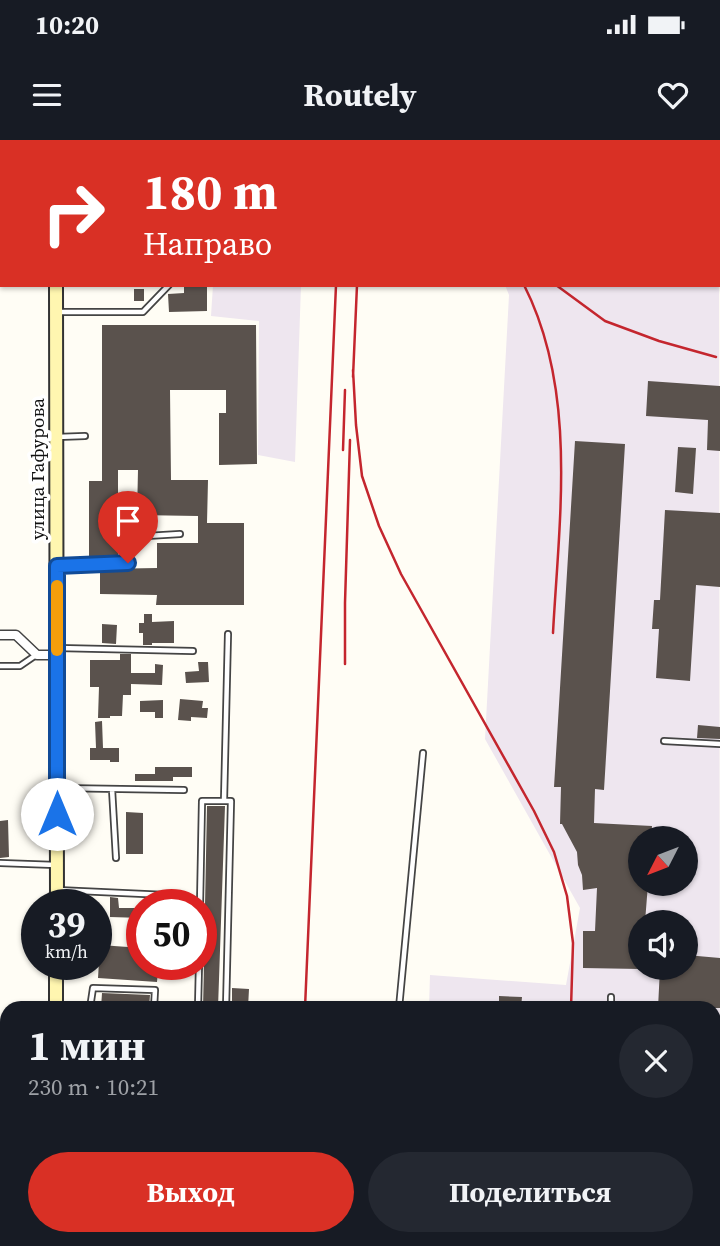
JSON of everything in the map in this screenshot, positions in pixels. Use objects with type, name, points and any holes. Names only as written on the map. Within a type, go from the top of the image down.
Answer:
[{"type":"main road","name":"улица Гафурова","points":[[56,287],[57,889]]},
{"type":"main road","points":[[56,980],[56,1001]]},
{"type":"street","points":[[0,635],[16,635],[37,655],[57,652]]},
{"type":"lane","points":[[56,312],[143,312],[167,287]]},
{"type":"lane","points":[[56,437],[85,436]]},
{"type":"lane","points":[[57,566],[128,563],[130,537],[180,534]]},
{"type":"lane","points":[[224,801],[228,635]]},
{"type":"lane","points":[[57,652],[192,651]]},
{"type":"lane","points":[[0,666],[20,666],[37,655]]},
{"type":"lane","points":[[664,741],[720,744]]},
{"type":"lane","points":[[400,1001],[423,753]]},
{"type":"lane","points":[[57,788],[184,790]]},
{"type":"lane","points":[[112,789],[116,858]]},
{"type":"lane","points":[[200,889],[202,801],[231,801],[226,1001]]},
{"type":"lane","points":[[0,863],[57,865]]},
{"type":"lane","points":[[198,1001],[199,980]]},
{"type":"lane","points":[[91,1001],[93,988],[156,990],[155,1001]]},
{"type":"shaded area","points":[[213,287],[301,287],[295,462],[258,455],[259,321],[211,316]]},
{"type":"shaded area","points":[[506,287],[719,287],[720,1001],[429,1001],[430,975],[566,985],[580,908],[485,739],[509,295]]},
{"type":"building","points":[[184,287],[207,287],[207,311],[169,312],[168,294],[184,293]]},
{"type":"building","points":[[134,289],[144,289],[144,301],[134,301]]},
{"type":"building","points":[[102,325],[256,325],[257,464],[219,465],[219,413],[226,413],[226,390],[170,390],[171,480],[208,480],[207,523],[244,523],[244,605],[156,605],[157,595],[100,594],[100,569],[157,568],[157,543],[198,543],[198,516],[137,515],[138,470],[118,470],[118,559],[89,560],[89,481],[102,481]]},
{"type":"building","points":[[648,381],[720,386],[720,451],[707,450],[708,420],[646,416]]},
{"type":"building","points":[[575,441],[625,444],[604,790],[595,789],[594,823],[652,826],[628,826],[628,896],[647,896],[646,910],[628,910],[628,969],[583,968],[583,931],[595,931],[597,888],[583,890],[577,852],[560,824],[561,787],[554,787]]},
{"type":"building","points":[[678,447],[696,448],[693,494],[675,492]]},
{"type":"building","points":[[665,510],[720,513],[720,587],[696,585],[690,681],[656,678],[659,629],[652,629],[654,600],[660,600]]},
{"type":"building","points":[[144,614],[152,614],[152,622],[174,621],[174,643],[143,645],[143,633],[139,633],[139,623],[144,623]]},
{"type":"building","points":[[102,624],[117,625],[116,644],[102,643]]},
{"type":"building","points":[[120,654],[131,654],[131,673],[155,673],[155,664],[163,665],[162,685],[131,684],[131,695],[123,695],[122,716],[98,718],[99,687],[90,687],[90,660],[120,660]]},
{"type":"building","points":[[198,662],[208,662],[209,682],[186,683],[185,672],[199,671]]},
{"type":"building","points":[[180,699],[203,701],[202,708],[208,708],[207,718],[178,720]]},
{"type":"building","points":[[163,700],[163,718],[155,718],[155,712],[140,712],[140,701]]},
{"type":"building","points":[[102,721],[103,748],[119,748],[119,762],[90,760],[90,748],[96,748],[95,722]]},
{"type":"building","points":[[698,725],[720,727],[720,739],[697,738]]},
{"type":"building","points":[[155,767],[192,767],[192,777],[173,777],[173,781],[135,781],[135,774],[155,774]]},
{"type":"building","points":[[207,806],[225,806],[218,1001],[203,1001],[204,980],[217,980],[217,889],[205,889]]},
{"type":"building","points":[[126,812],[143,813],[143,854],[126,854]]},
{"type":"building","points":[[8,820],[9,857],[0,858],[0,821]]},
{"type":"building","points":[[112,897],[118,898],[119,908],[126,908],[126,918],[112,917]]},
{"type":"building","points":[[112,946],[126,947],[126,980],[112,979]]},
{"type":"building","points":[[698,956],[720,958],[720,1001],[658,1001],[659,980],[698,980]]},
{"type":"building","points":[[232,988],[249,989],[248,1001],[232,1001]]},
{"type":"building","points":[[102,993],[150,995],[150,1001],[101,1001]]},
{"type":"building","points":[[499,996],[522,997],[522,1001],[499,1001]]},
{"type":"railway","points":[[305,1001],[336,287]]},
{"type":"railway","points":[[353,377],[357,287]]},
{"type":"railway","points":[[525,287],[541,326],[552,368],[558,412],[561,501],[553,633]]},
{"type":"railway","points":[[559,287],[605,321],[659,341],[716,357]]},
{"type":"railway","points":[[353,370],[362,476],[379,526],[401,574],[534,811],[554,852],[567,896],[573,943],[571,1001]]},
{"type":"railway","points":[[343,450],[345,390]]},
{"type":"railway","points":[[345,664],[350,440]]},
{"type":"slow traffic","points":[[57,586],[57,650]]},
{"type":"route","points":[[57,814],[57,566],[128,563]]}]
